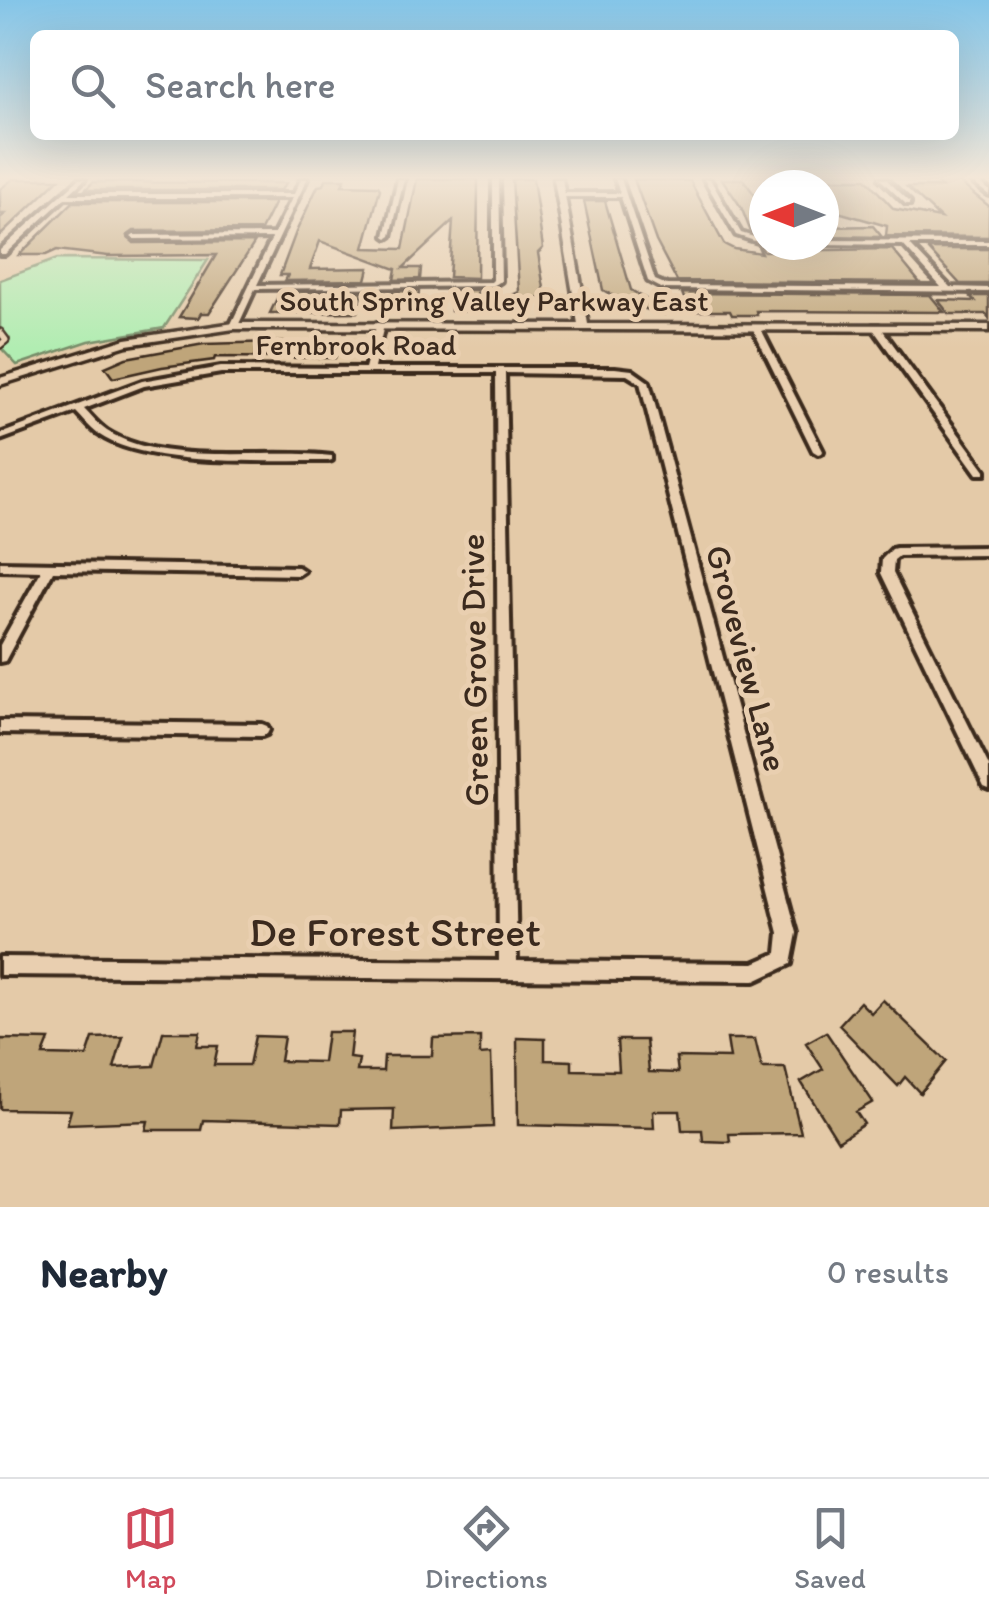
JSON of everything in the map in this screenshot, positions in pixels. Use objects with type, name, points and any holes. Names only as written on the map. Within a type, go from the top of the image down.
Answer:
[{"type":"street","points":[[253,287],[494,284],[497,235]]},
{"type":"street","points":[[567,235],[584,326]]},
{"type":"street","points":[[637,235],[652,281],[676,288],[989,290]]},
{"type":"street","points":[[134,237],[276,236],[234,326]]},
{"type":"street","points":[[839,242],[989,244]]},
{"type":"street","points":[[905,243],[947,289]]},
{"type":"street","points":[[369,370],[380,325]]},
{"type":"street","name":"South Spring Valley Parkway East","points":[[2,379],[126,342],[234,326],[989,328]]},
{"type":"street","points":[[756,327],[818,451]]},
{"type":"street","points":[[876,327],[981,472]]},
{"type":"street","name":"Fernbrook Road","points":[[0,437],[77,406],[166,378],[220,370],[615,371],[638,377]]},
{"type":"street","name":"Green Grove Drive","points":[[500,371],[508,968]]},
{"type":"street","name":"Groveview Lane","points":[[638,377],[644,382],[788,933],[785,958]]},
{"type":"street","points":[[77,406],[104,433],[163,453],[328,458]]},
{"type":"street","points":[[989,551],[909,550],[888,559],[887,573],[989,782]]},
{"type":"street","points":[[0,566],[298,570]]},
{"type":"street","points":[[0,656],[50,566]]},
{"type":"street","points":[[0,727],[262,730]]},
{"type":"street","name":"De Forest Street","points":[[0,966],[755,972],[785,958]]},
{"type":"lane","points":[[0,332],[6,340],[0,345]]},
{"type":"green space","points":[[57,259],[208,260],[164,328],[89,341],[17,365],[0,347],[0,280]]},
{"type":"building","points":[[39,235],[128,235],[134,243],[255,242],[209,313],[201,313],[198,318],[179,317],[216,255],[108,256],[57,250],[46,255],[19,255]]},
{"type":"building","points":[[295,235],[367,235],[364,248],[403,249],[406,235],[438,235],[403,268],[421,268],[420,279],[394,280],[396,269],[320,241],[310,269],[369,268],[366,280],[285,281],[288,275],[280,275]]},
{"type":"building","points":[[452,235],[477,235],[477,278],[449,277]]},
{"type":"building","points":[[515,235],[541,235],[543,248],[538,253],[545,294],[516,310],[498,302],[519,292]]},
{"type":"building","points":[[591,235],[615,235],[631,290],[665,311],[664,314],[627,304],[603,290]]},
{"type":"building","points":[[654,235],[719,235],[724,244],[749,251],[749,260],[839,260],[839,250],[892,249],[920,283],[677,281]]},
{"type":"building","points":[[989,235],[989,237],[886,236]]},
{"type":"building","points":[[928,249],[989,249],[989,284],[960,284]]},
{"type":"building","points":[[452,290],[477,290],[477,311],[451,311]]},
{"type":"building","points":[[363,291],[358,312],[270,313],[280,292]]},
{"type":"building","points":[[393,291],[419,291],[417,311],[390,311]]},
{"type":"building","points":[[682,293],[930,295],[944,312],[756,311],[757,315],[732,315],[730,311],[689,311]]},
{"type":"building","points":[[970,296],[989,296],[989,318],[986,314],[949,314],[938,300],[975,301]]},
{"type":"building","points":[[340,343],[335,358],[215,357],[113,378],[105,367],[126,358],[204,344]]},
{"type":"building","points":[[883,1000],[946,1061],[920,1093],[905,1077],[898,1086],[839,1025],[860,1002],[871,1013]]},
{"type":"building","points":[[163,1032],[200,1032],[197,1046],[218,1046],[214,1065],[249,1065],[255,1036],[284,1037],[280,1061],[323,1062],[327,1032],[352,1032],[349,1058],[359,1059],[357,1071],[383,1071],[384,1056],[432,1056],[433,1038],[480,1037],[480,1055],[491,1054],[493,1127],[393,1131],[394,1109],[341,1110],[340,1124],[203,1120],[201,1130],[146,1130],[148,1121],[67,1124],[71,1110],[0,1109],[0,1039],[49,1040],[43,1055],[87,1056],[93,1038],[123,1037],[114,1068],[154,1066]]},
{"type":"building","points":[[826,1032],[873,1102],[856,1112],[864,1124],[838,1141],[801,1082],[823,1069],[806,1043]]},
{"type":"building","points":[[517,1038],[545,1039],[545,1060],[572,1061],[572,1070],[619,1071],[617,1040],[646,1040],[649,1072],[678,1073],[676,1057],[730,1058],[727,1039],[755,1039],[762,1068],[785,1068],[801,1133],[729,1134],[730,1142],[703,1141],[702,1130],[682,1130],[680,1111],[653,1111],[654,1128],[518,1125]]}]
